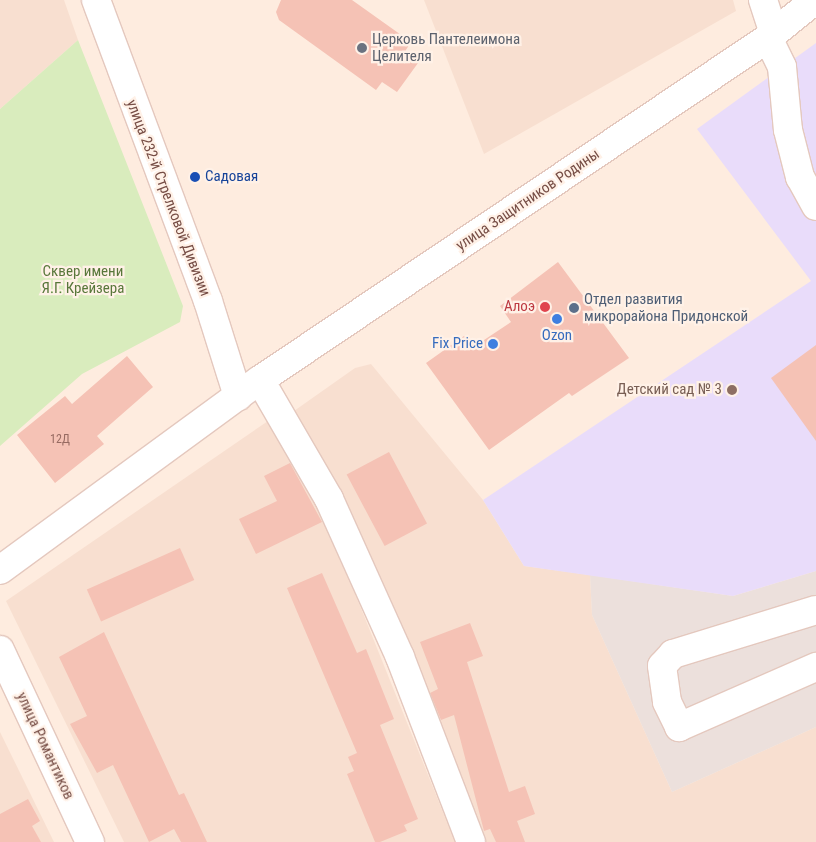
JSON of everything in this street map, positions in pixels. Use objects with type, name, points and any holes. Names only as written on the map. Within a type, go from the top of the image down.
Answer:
[{"type":"street","name":"улица 232-й Стрелковой Дивизии","points":[[96,0],[208,301],[238,396]]},
{"type":"street","points":[[763,0],[771,35],[784,74],[788,130],[800,177],[816,204]]},
{"type":"street","name":"улица Защитников Родины","points":[[0,570],[260,380],[771,35],[815,0]]},
{"type":"street","points":[[260,380],[329,499],[400,657],[471,842]]},
{"type":"street","points":[[816,610],[673,654],[662,666],[666,702],[679,727],[816,667]]},
{"type":"street","name":"улица Романтиков","points":[[0,650],[90,842]]},
{"type":"shaded area","points":[[0,0],[64,0],[78,40],[0,109]]},
{"type":"shaded area","points":[[424,0],[733,0],[736,11],[484,154]]},
{"type":"shaded area","name":"Детский сад № 3","points":[[816,43],[816,571],[733,596],[524,566],[483,500],[811,281],[697,129]]},
{"type":"shaded area","points":[[371,364],[483,500],[524,566],[590,575],[592,615],[672,792],[816,727],[816,842],[486,842],[350,516],[294,411],[355,368]]},
{"type":"shaded area","points":[[268,421],[317,499],[455,842],[124,842],[6,601]]},
{"type":"shaded area","points":[[816,571],[816,727],[672,792],[592,615],[590,575],[733,596]]},
{"type":"shaded area","points":[[0,732],[54,842],[0,842]]},
{"type":"green space","name":"Сквер имени Я.Г. Крейзера","points":[[78,40],[183,306],[180,322],[82,374],[0,446],[0,109]]},
{"type":"building","name":"Церковь Пантелеимона Целителя","points":[[281,0],[352,0],[411,42],[404,53],[418,63],[397,92],[382,82],[376,90],[279,20],[276,12]]},
{"type":"building","points":[[558,262],[629,358],[572,396],[569,393],[489,450],[426,363],[464,336],[475,346],[511,322],[500,306]]},
{"type":"building","points":[[816,345],[816,441],[771,378]]},
{"type":"building","points":[[127,356],[153,387],[97,436],[104,444],[55,483],[17,435],[65,396],[72,404]]},
{"type":"building","points":[[389,452],[427,524],[385,546],[347,475]]},
{"type":"building","points":[[290,463],[322,522],[256,554],[239,519],[277,501],[264,476]]},
{"type":"building","points":[[180,548],[194,580],[101,621],[87,589]]},
{"type":"building","points":[[322,573],[357,653],[366,649],[394,719],[380,725],[418,819],[404,825],[407,831],[380,842],[375,842],[347,774],[354,771],[348,757],[357,753],[287,588]]},
{"type":"building","points":[[470,623],[483,656],[467,662],[509,792],[525,786],[535,814],[517,821],[525,842],[496,842],[490,829],[484,831],[454,715],[441,720],[430,693],[438,689],[420,642]]},
{"type":"building","points":[[104,632],[179,795],[184,793],[207,842],[181,842],[174,829],[149,842],[113,765],[97,773],[70,724],[87,716],[59,657]]},
{"type":"building","points":[[28,799],[40,821],[32,826],[41,842],[0,842],[0,814]]},
{"type":"place","name":"Церковь Пантелеимона Целителя","points":[[362,48]]},
{"type":"place","name":"Садовая","points":[[195,177]]},
{"type":"place","name":"Алоэ","points":[[545,307]]},
{"type":"place","name":"Отдел развития микрорайона Придонской","points":[[574,308]]},
{"type":"place","name":"Ozon","points":[[557,319]]},
{"type":"place","name":"Fix Price","points":[[493,344]]},
{"type":"place","name":"Детский сад № 3","points":[[732,390]]}]
